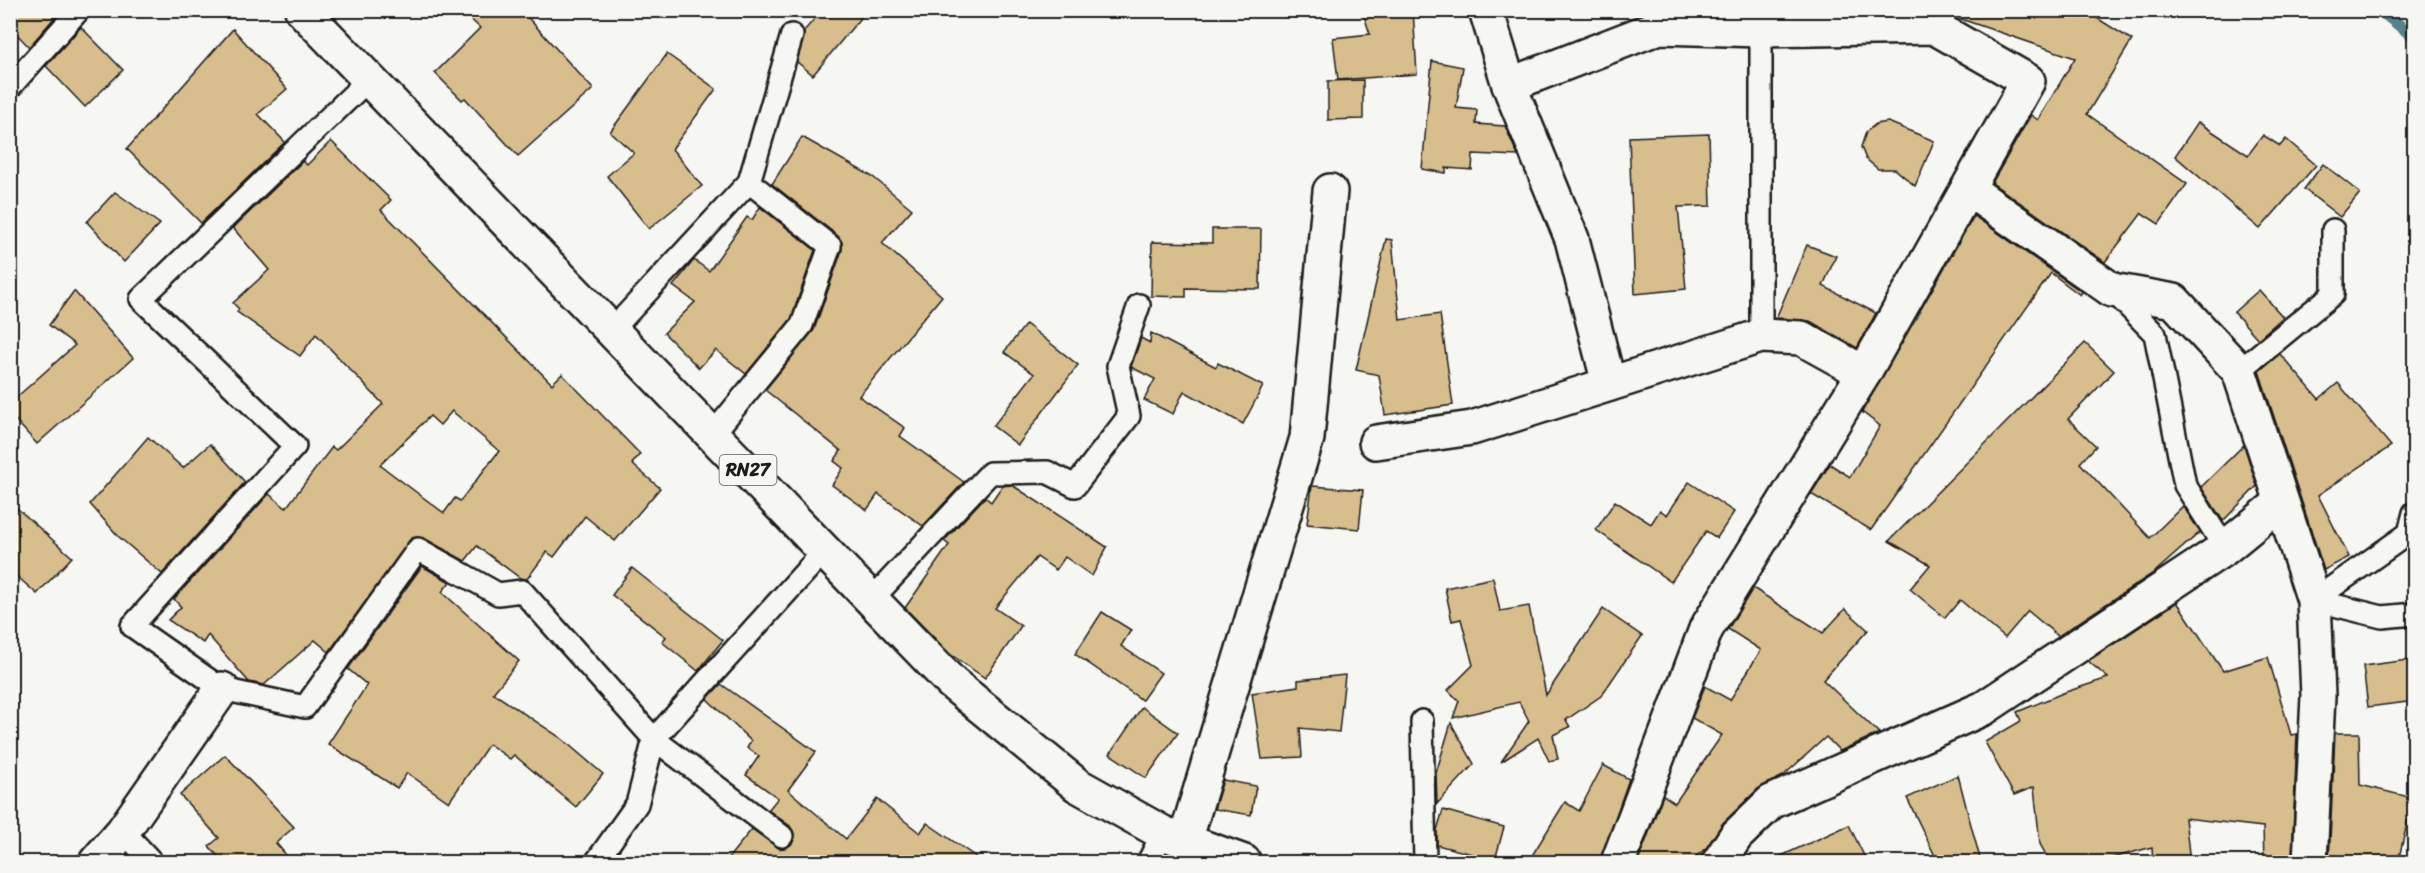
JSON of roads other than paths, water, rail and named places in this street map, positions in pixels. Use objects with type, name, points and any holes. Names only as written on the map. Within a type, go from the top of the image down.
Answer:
[{"type":"street","name":"RN27","points":[[302,10],[613,329],[952,683],[1077,785],[1174,837],[1244,862]]},
{"type":"street","points":[[1486,10],[1509,85],[1572,239],[1609,384]]},
{"type":"street","points":[[1509,85],[1659,27],[1761,30],[1934,27],[2028,81],[1864,373],[1706,629],[1618,862]]},
{"type":"street","points":[[1968,189],[2112,290],[2174,301],[2239,372],[2280,503],[2314,600],[2318,696],[2310,862]]},
{"type":"street","points":[[1174,837],[1307,438],[1330,191]]},
{"type":"street","points":[[1376,441],[1472,429],[1761,336],[1801,338],[1864,373]]},
{"type":"street","points":[[1719,862],[1736,836],[1771,802],[1984,708],[2225,548],[2280,503]]},
{"type":"street","points":[[96,862],[123,831],[222,689]]},
{"type":"lane","points":[[10,87],[79,10]]},
{"type":"lane","points":[[1761,30],[1761,336]]},
{"type":"lane","points":[[613,329],[750,182],[792,35]]},
{"type":"lane","points":[[370,78],[141,299],[296,446],[132,626],[222,689],[305,707],[418,549],[498,594],[522,591],[654,739],[782,836]]},
{"type":"lane","points":[[714,434],[802,326],[830,246],[750,182]]},
{"type":"lane","points":[[2239,372],[2333,294],[2333,230]]},
{"type":"lane","points":[[2112,290],[2155,334],[2185,485],[2225,548]]},
{"type":"lane","points":[[872,599],[990,473],[1047,472],[1075,486],[1129,416],[1118,366],[1139,305]]},
{"type":"lane","points":[[2314,600],[2409,533],[2415,513]]},
{"type":"lane","points":[[596,862],[638,804],[654,739],[825,550]]},
{"type":"lane","points":[[2314,600],[2382,617],[2415,614]]},
{"type":"lane","points":[[1422,721],[1425,862]]},
{"type":"lane","points":[[123,831],[152,862]]},
{"type":"lane","points":[[1148,862],[1174,837]]},
{"type":"waterway","points":[[2380,10],[2414,37]]}]
